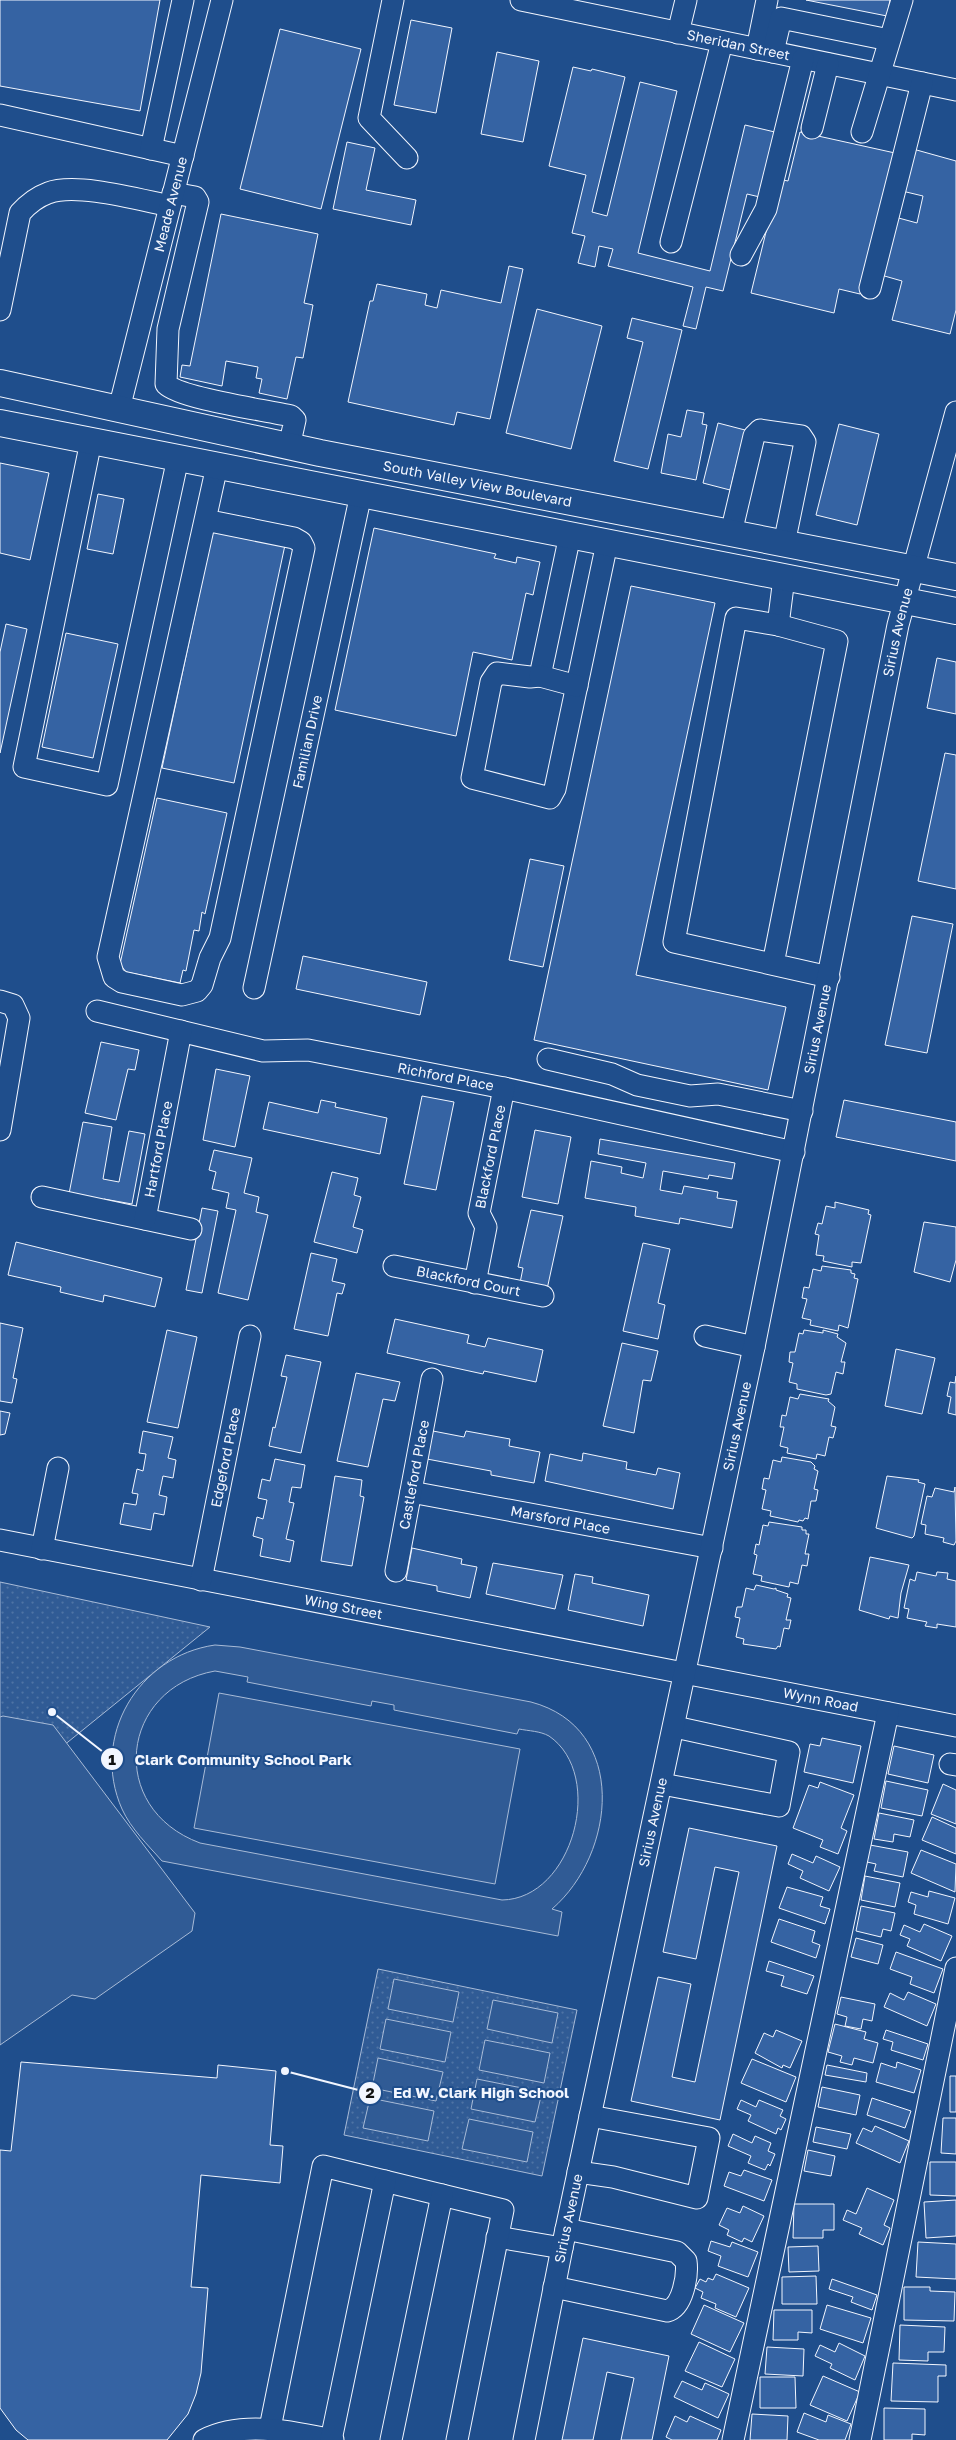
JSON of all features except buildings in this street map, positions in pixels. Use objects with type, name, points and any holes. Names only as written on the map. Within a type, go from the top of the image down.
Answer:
[{"type":"main road","name":"South Valley View Boulevard","points":[[0,383],[289,447],[956,577]]},
{"type":"main road","points":[[32,429],[55,423],[84,428],[92,427],[109,420],[119,409],[128,435],[151,453]]},
{"type":"main road","points":[[0,423],[956,611]]},
{"type":"main road","points":[[151,453],[155,440],[188,445],[231,434]]},
{"type":"main road","points":[[242,471],[273,465],[297,466],[308,463],[320,453]]},
{"type":"main road","points":[[361,494],[376,487],[427,495],[454,479]]},
{"type":"main road","points":[[463,514],[492,505],[526,510],[533,504],[537,495]]},
{"type":"main road","points":[[570,535],[578,529],[594,527],[659,537],[669,521]]},
{"type":"street","points":[[151,149],[183,0]]},
{"type":"street","name":"Meade Avenue","points":[[119,409],[222,0]]},
{"type":"street","points":[[393,0],[369,118],[408,158]]},
{"type":"street","name":"Sheridan Street","points":[[521,0],[956,90]]},
{"type":"street","points":[[678,33],[686,0]]},
{"type":"street","points":[[765,51],[767,0]]},
{"type":"street","points":[[862,132],[878,74],[902,0]]},
{"type":"street","points":[[765,51],[781,18],[889,40]]},
{"type":"street","points":[[671,242],[722,42]]},
{"type":"street","points":[[742,255],[766,209],[803,58]]},
{"type":"street","points":[[812,128],[828,64]]},
{"type":"street","points":[[870,288],[922,83]]},
{"type":"street","points":[[0,115],[183,156]]},
{"type":"street","points":[[0,310],[20,213],[31,202],[50,192],[87,190],[172,199],[195,197],[198,202],[168,329],[166,384],[171,390],[291,416],[295,420],[289,447]]},
{"type":"street","points":[[159,249],[185,255]]},
{"type":"street","points":[[138,336],[167,342]]},
{"type":"street","points":[[231,434],[246,407]]},
{"type":"street","name":"Sirius Avenue","points":[[524,2440],[564,2238],[675,1726],[754,1347],[904,601],[948,476],[955,419]]},
{"type":"street","points":[[731,533],[754,436],[760,430],[801,436],[805,442],[784,544]]},
{"type":"street","points":[[91,441],[24,767],[107,785],[178,458]]},
{"type":"street","points":[[205,520],[294,538],[304,548],[220,938],[210,958],[202,985],[197,991],[182,995],[122,982],[114,977],[108,957],[205,520],[217,466]]},
{"type":"street","name":"Familian Drive","points":[[254,988],[361,494]]},
{"type":"street","points":[[540,676],[570,535]]},
{"type":"street","points":[[577,686],[540,676],[530,678],[496,673],[492,682],[472,778],[550,798],[555,789],[595,602],[607,543]]},
{"type":"street","points":[[778,625],[784,578]]},
{"type":"street","points":[[773,964],[838,641],[778,625],[736,618],[674,942],[828,977]]},
{"type":"street","points":[[0,1001],[13,1005],[19,1018],[0,1130]]},
{"type":"street","name":"Richford Place","points":[[97,1011],[263,1051],[308,1050],[504,1088],[794,1152]]},
{"type":"street","name":"Hartford Place","points":[[145,1220],[181,1032]]},
{"type":"street","points":[[548,1059],[612,1074],[637,1085],[690,1096],[718,1094],[802,1111]]},
{"type":"street","name":"Blackford Place","points":[[475,1283],[486,1227],[479,1213],[504,1088]]},
{"type":"street","points":[[42,1197],[192,1229]]},
{"type":"street","name":"Blackford Court","points":[[394,1266],[544,1296]]},
{"type":"street","name":"Edgeford Place","points":[[201,1580],[250,1336]]},
{"type":"street","points":[[706,1336],[754,1347]]},
{"type":"street","name":"Castleford Place","points":[[396,1571],[432,1379]]},
{"type":"street","points":[[42,1549],[58,1468]]},
{"type":"street","name":"Marsford Place","points":[[411,1492],[712,1548]]},
{"type":"street","name":"Wing Street","points":[[0,1540],[686,1674]]},
{"type":"street","name":"Wynn Road","points":[[686,1674],[956,1726]]},
{"type":"street","points":[[733,2440],[888,1713]]},
{"type":"street","points":[[662,1784],[779,1806],[789,1752],[675,1726]]},
{"type":"street","points":[[860,2440],[956,1968]]},
{"type":"street","points":[[578,2172],[613,2177],[696,2198],[708,2138],[590,2116]]},
{"type":"street","points":[[270,2428],[323,2166],[503,2210],[457,2440]]},
{"type":"street","points":[[204,2440],[214,2435],[270,2428],[332,2440],[384,2181]]},
{"type":"street","points":[[391,2440],[442,2195]]},
{"type":"street","points":[[497,2237],[564,2238],[598,2236],[677,2252],[686,2260],[687,2267],[680,2300],[673,2310],[667,2311],[554,2287]]},
{"type":"shaded area","points":[[0,1582],[210,1627],[0,1797]]},
{"type":"shaded area","points":[[215,1645],[240,1647],[531,1702],[563,1716],[585,1738],[598,1764],[602,1795],[599,1826],[590,1857],[573,1885],[552,1909],[562,1912],[558,1936],[162,1861],[135,1830],[122,1809],[114,1782],[112,1755],[117,1728],[128,1704],[143,1683],[163,1665],[188,1652]],"holes":[[[215,1671],[248,1677],[247,1682],[371,1706],[372,1701],[394,1705],[394,1710],[517,1734],[519,1729],[546,1734],[566,1754],[576,1778],[578,1805],[574,1832],[563,1858],[547,1879],[527,1894],[502,1900],[200,1843],[170,1826],[149,1804],[138,1778],[137,1750],[144,1724],[159,1700],[183,1682]]]},
{"type":"shaded area","points":[[219,1693],[520,1749],[495,1884],[194,1828]]},
{"type":"shaded area","points":[[0,1717],[53,1725],[195,1913],[192,1931],[95,1999],[72,1995],[0,2045]]},
{"type":"shaded area","points":[[378,1969],[577,2010],[542,2176],[344,2135]]},
{"type":"shaded area","points":[[394,1979],[459,1992],[453,2022],[388,2009]]},
{"type":"shaded area","points":[[493,2000],[558,2013],[552,2043],[487,2029]]},
{"type":"shaded area","points":[[386,2019],[451,2032],[445,2062],[380,2049]]},
{"type":"shaded area","points":[[485,2040],[550,2053],[544,2083],[479,2070]]},
{"type":"shaded area","points":[[378,2058],[443,2072],[436,2101],[372,2088]]},
{"type":"shaded area","points":[[477,2079],[542,2092],[535,2122],[471,2109]]},
{"type":"shaded area","points":[[370,2098],[434,2111],[428,2141],[363,2128]]},
{"type":"shaded area","points":[[469,2119],[533,2132],[527,2162],[462,2149]]},
{"type":"place","name":"Clark Community School Park","points":[[52,1712]]},
{"type":"place","name":"Ed W. Clark High School","points":[[285,2071]]}]
